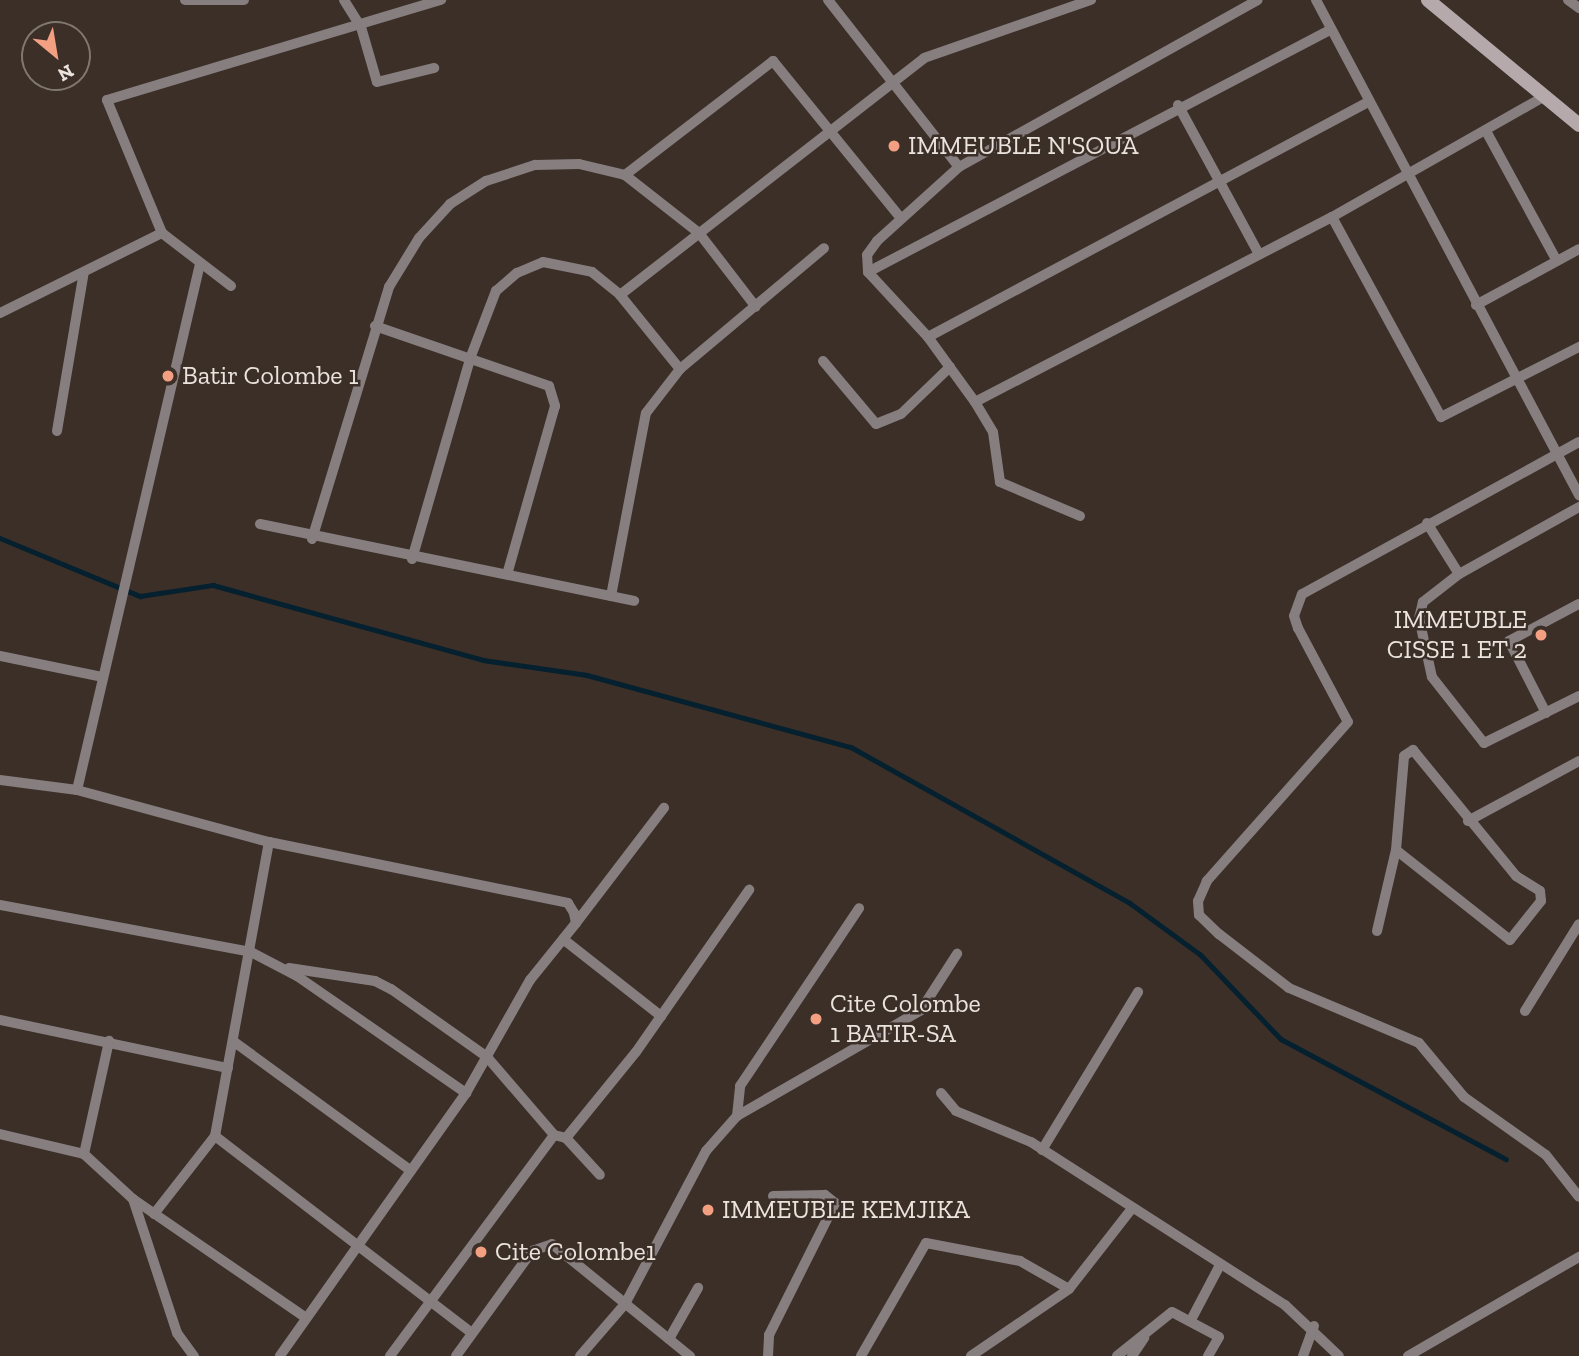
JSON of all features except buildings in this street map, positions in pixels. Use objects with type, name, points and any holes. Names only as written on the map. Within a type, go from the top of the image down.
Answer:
[{"type":"street","points":[[185,0],[244,0]]},
{"type":"street","points":[[344,0],[361,27],[377,82],[434,68]]},
{"type":"street","points":[[231,286],[163,233],[107,100],[361,27],[441,0]]},
{"type":"street","points":[[828,0],[958,167]]},
{"type":"street","points":[[620,295],[828,128],[936,53],[1091,0]]},
{"type":"street","points":[[1080,516],[1000,482],[993,432],[928,337],[868,272],[867,255],[899,216],[958,167],[1258,0]]},
{"type":"street","points":[[1316,0],[1405,177],[1579,495]]},
{"type":"street","points":[[1428,0],[1579,125]]},
{"type":"street","points":[[1568,0],[1579,8]]},
{"type":"street","points":[[868,272],[1178,105],[1331,30]]},
{"type":"street","points":[[625,175],[773,61],[899,216]]},
{"type":"street","points":[[975,402],[1332,217],[1545,96]]},
{"type":"street","points":[[928,337],[1368,102]]},
{"type":"street","points":[[1178,105],[1259,254]]},
{"type":"street","points":[[1486,131],[1557,261]]},
{"type":"street","points":[[312,539],[375,327],[419,238],[450,204],[486,181],[535,165],[579,164],[625,175],[699,233],[756,307]]},
{"type":"street","points":[[1332,217],[1441,417],[1579,347]]},
{"type":"street","points":[[0,313],[163,233]]},
{"type":"street","points":[[611,596],[638,432],[680,369],[824,247]]},
{"type":"street","points":[[1476,305],[1579,249]]},
{"type":"street","points":[[412,559],[471,356],[496,291],[517,273],[543,262],[568,263],[620,295],[680,369]]},
{"type":"street","points":[[77,790],[200,264]]},
{"type":"street","points":[[57,431],[84,272]]},
{"type":"street","points":[[375,327],[471,356],[549,386],[555,406],[507,574]]},
{"type":"street","points":[[823,362],[876,424],[901,414],[950,367]]},
{"type":"street","points":[[1579,442],[1427,523],[1302,594],[1298,628],[1348,722],[1207,881],[1199,915],[1289,988],[1419,1043],[1464,1097],[1546,1155],[1579,1197]]},
{"type":"street","points":[[1579,506],[1459,574],[1423,603],[1419,618],[1432,677],[1484,743],[1579,696]]},
{"type":"street","points":[[1427,523],[1459,574]]},
{"type":"street","points":[[261,524],[312,539],[507,574],[634,601]]},
{"type":"street","points":[[1546,713],[1509,641],[1579,604]]},
{"type":"street","points":[[0,656],[102,677]]},
{"type":"street","points":[[1377,931],[1396,850],[1409,751],[1421,757],[1468,821],[1542,896],[1510,940],[1396,850]]},
{"type":"street","points":[[1468,821],[1579,761]]},
{"type":"street","points":[[0,780],[77,790],[269,842],[568,903],[576,923]]},
{"type":"street","points":[[279,1356],[466,1093],[530,980],[664,808]]},
{"type":"street","points":[[154,1214],[215,1136],[251,952],[269,842]]},
{"type":"street","points":[[566,1138],[661,1016],[749,890]]},
{"type":"street","points":[[0,905],[251,952],[279,967],[466,1093]]},
{"type":"street","points":[[737,1116],[740,1086],[859,908]]},
{"type":"street","points":[[1525,1011],[1579,924]]},
{"type":"street","points":[[563,939],[661,1016]]},
{"type":"street","points":[[580,1356],[625,1304],[706,1151],[737,1116],[920,1010],[957,954]]},
{"type":"street","points":[[279,967],[374,981],[486,1057],[554,1135],[566,1138],[600,1175]]},
{"type":"street","points":[[1042,1150],[1138,992]]},
{"type":"street","points":[[0,1020],[228,1068]]},
{"type":"street","points":[[85,1154],[109,1041]]},
{"type":"street","points":[[233,1041],[411,1171]]},
{"type":"street","points":[[941,1093],[956,1111],[1042,1150],[1130,1211],[1314,1326],[1339,1356]]},
{"type":"street","points":[[0,1134],[85,1154],[133,1199],[306,1318]]},
{"type":"street","points":[[390,1356],[554,1135]]},
{"type":"street","points":[[215,1136],[470,1331]]},
{"type":"street","points":[[768,1356],[769,1335],[834,1214],[835,1203],[825,1195],[773,1196]]},
{"type":"street","points":[[133,1199],[177,1333],[194,1356]]},
{"type":"street","points":[[971,1356],[1069,1289],[1130,1211]]},
{"type":"street","points":[[861,1356],[926,1243],[1020,1261],[1069,1289]]},
{"type":"street","points":[[456,1356],[470,1331],[542,1245],[552,1244],[690,1356]]},
{"type":"street","points":[[1408,1356],[1579,1256]]},
{"type":"street","points":[[1191,1320],[1220,1265]]},
{"type":"street","points":[[669,1339],[698,1288]]},
{"type":"street","points":[[1117,1356],[1171,1312],[1191,1320],[1219,1337],[1208,1356]]},
{"type":"street","points":[[1303,1356],[1314,1326]]},
{"type":"street","points":[[1132,1356],[1149,1329]]},
{"type":"waterway","points":[[0,538],[140,596],[213,585],[483,660],[587,675],[851,747],[1130,903],[1201,955],[1281,1039],[1506,1159]]},
{"type":"place","name":"IMMEUBLE N'SOUA","points":[[894,146]]},
{"type":"place","name":"Batir Colombe 1","points":[[168,376]]},
{"type":"place","name":"IMMEUBLE CISSE 1 ET 2","points":[[1541,635]]},
{"type":"place","name":"Cite Colombe 1 BATIR-SA","points":[[816,1019]]},
{"type":"place","name":"IMMEUBLE KEMJIKA","points":[[708,1210]]},
{"type":"place","name":"Cite Colombe1","points":[[481,1252]]}]
